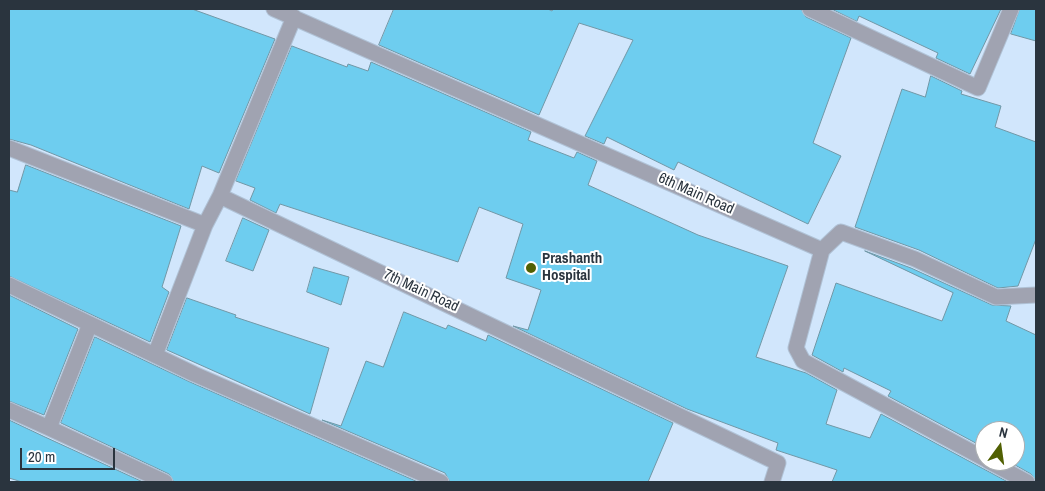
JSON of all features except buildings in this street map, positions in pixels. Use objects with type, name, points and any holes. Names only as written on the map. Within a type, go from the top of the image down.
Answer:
[{"type":"street","name":"6th Main Road","points":[[274,9],[822,250]]},
{"type":"street","points":[[810,9],[978,88],[1011,9]]},
{"type":"street","points":[[155,355],[205,225],[220,196],[294,17]]},
{"type":"street","points":[[9,148],[205,225]]},
{"type":"street","name":"7th Main Road","points":[[220,196],[778,463],[772,482]]},
{"type":"street","points":[[975,454],[803,361],[796,348],[822,250],[841,232],[915,259],[996,297],[1036,295]]},
{"type":"street","points":[[9,285],[155,355],[441,482]]},
{"type":"street","points":[[50,428],[90,324]]},
{"type":"street","points":[[9,410],[166,482]]},
{"type":"street","points":[[1006,471],[1027,482]]},
{"type":"place","name":"Prashanth Hospital","points":[[531,268]]}]
